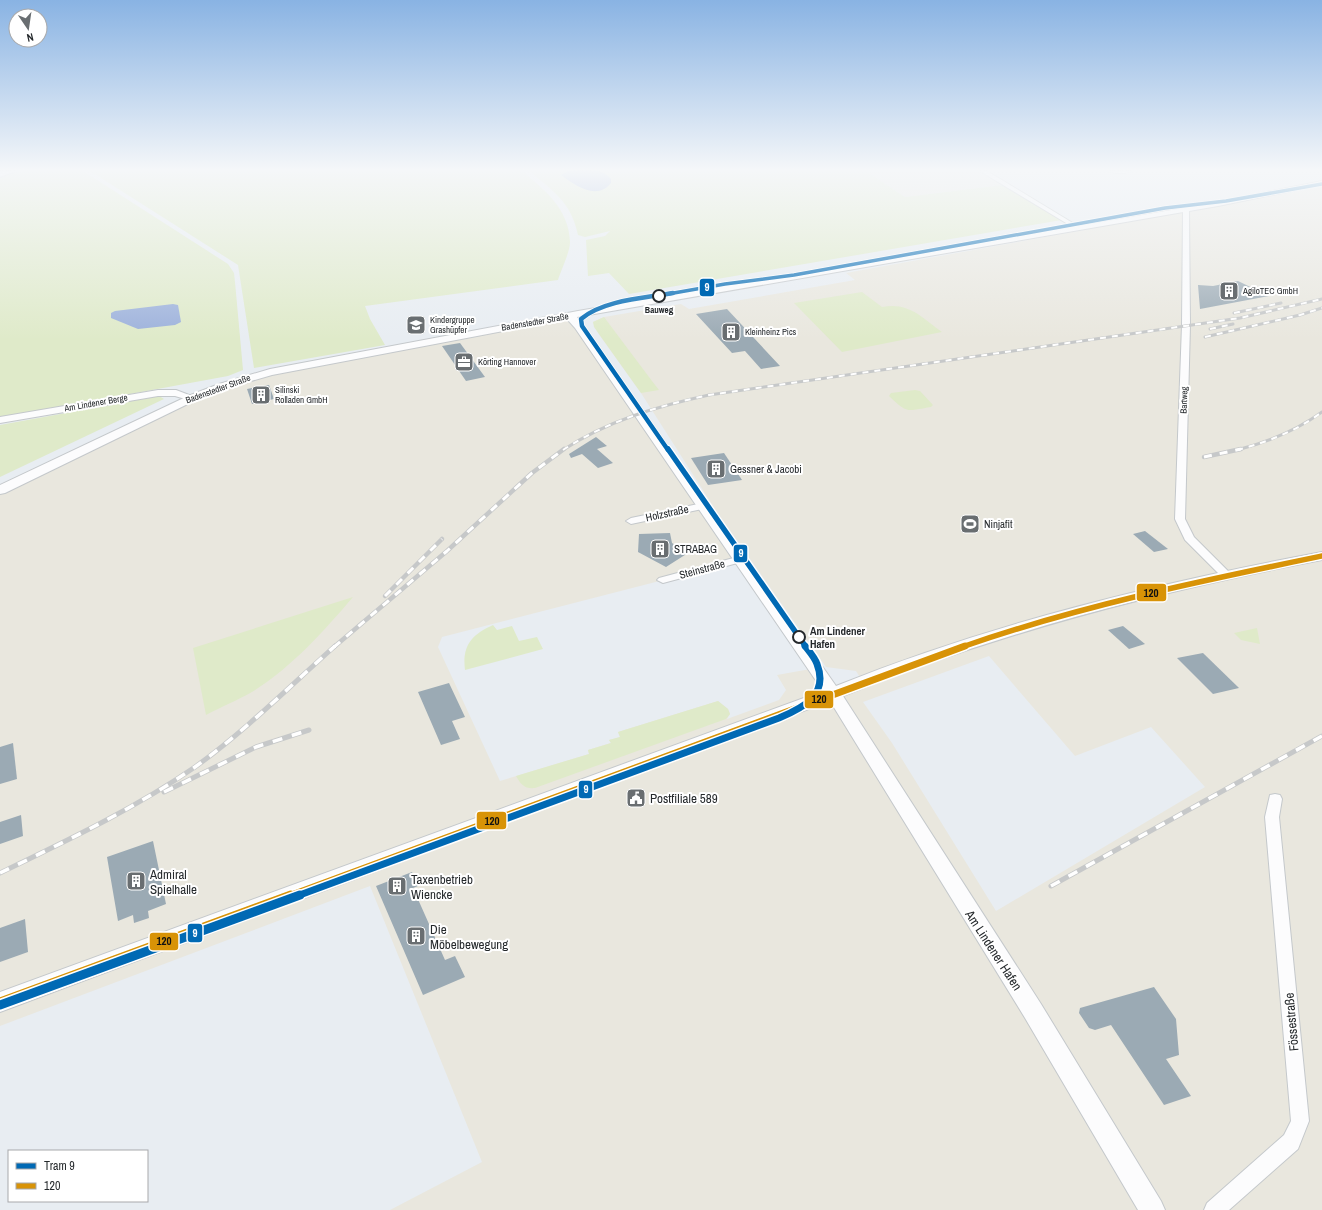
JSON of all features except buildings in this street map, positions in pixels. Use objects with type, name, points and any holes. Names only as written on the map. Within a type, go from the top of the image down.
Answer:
[{"type":"street","name":"Badenstedter Straße","points":[[0,490],[192,398],[252,377],[304,365],[570,316],[1081,227]]},
{"type":"street","name":"Bartweg","points":[[1186,227],[1186,325],[1180,519],[1188,538],[1225,574]]},
{"type":"street","points":[[570,316],[579,326],[833,693]]},
{"type":"street","name":"Am Lindener Berge","points":[[0,420],[158,393],[176,393],[192,398]]},
{"type":"street","name":"Holzstraße","points":[[631,521],[703,506]]},
{"type":"street","points":[[0,1002],[784,713],[833,693],[964,647],[1046,621],[1225,574],[1322,556]]},
{"type":"street","name":"Steinstraße","points":[[663,580],[741,559]]},
{"type":"street","name":"Am Lindener Hafen","points":[[833,693],[978,926],[1033,1011],[1152,1210]]},
{"type":"street","name":"Fössestraße","points":[[1214,1210],[1291,1142],[1300,1121],[1272,817],[1275,799]]},
{"type":"shaded area","points":[[1098,227],[1322,227],[1322,1210],[390,1210],[482,1162],[370,886],[0,1026],[0,490],[192,398],[252,377],[570,316],[741,560],[442,637],[438,647],[500,781],[589,754],[588,750],[611,743],[609,740],[620,737],[618,732],[718,701],[728,709],[730,714],[727,719],[779,700],[786,690],[777,675],[816,668],[833,693],[863,682],[856,671],[826,667],[715,509],[641,393],[598,333],[593,322],[604,317],[681,304],[689,309],[855,280],[846,273]],"holes":[[[989,656],[1075,756],[1151,727],[1205,787],[996,911],[892,743],[863,702]]]},
{"type":"green space","points":[[0,227],[171,227],[228,264],[234,273],[243,370],[228,376],[0,418]]},
{"type":"green space","points":[[179,227],[568,227],[569,230],[570,246],[558,280],[365,306],[370,319],[385,345],[254,368],[238,265]]},
{"type":"green space","points":[[576,227],[1018,227],[629,294],[609,273],[588,276],[586,240],[605,236],[610,231],[585,237],[578,235]]},
{"type":"green space","points":[[862,292],[882,307],[900,307],[914,312],[942,332],[842,352],[794,303]]},
{"type":"green space","points":[[604,317],[659,390],[641,393],[594,327],[593,322]]},
{"type":"green space","points":[[915,390],[920,391],[933,405],[931,407],[917,410],[908,410],[900,406],[889,396],[891,393]]},
{"type":"green space","points":[[159,396],[164,399],[0,477],[0,425]]},
{"type":"green space","points":[[353,597],[319,636],[280,672],[252,692],[206,715],[193,648]]},
{"type":"green space","points":[[493,625],[497,630],[512,626],[519,641],[537,637],[543,649],[465,670],[465,654],[470,642],[479,633]]},
{"type":"green space","points":[[1257,628],[1260,644],[1241,640],[1234,633]]},
{"type":"green space","points":[[718,701],[728,709],[730,714],[726,719],[535,788],[524,786],[516,776],[589,754],[588,750],[611,743],[609,740],[620,737],[618,732]]},
{"type":"water","points":[[173,304],[178,305],[181,322],[175,325],[138,329],[111,318],[111,313],[115,311]]},
{"type":"railway","points":[[563,450],[597,431],[633,416],[671,404],[709,395],[1240,318],[1322,299]]},
{"type":"railway","points":[[1234,313],[1281,303]]},
{"type":"railway","points":[[1205,337],[1300,315],[1322,308]]},
{"type":"railway","points":[[1210,329],[1233,324]]},
{"type":"railway","points":[[1239,450],[1281,435],[1302,425],[1322,412]]},
{"type":"railway","points":[[334,647],[447,551],[532,473],[564,449]]},
{"type":"railway","points":[[1204,457],[1239,450]]},
{"type":"railway","points":[[385,596],[442,539]]},
{"type":"railway","points":[[0,873],[124,811],[195,767],[232,739],[335,646]]},
{"type":"railway","points":[[164,792],[256,747],[309,730]]},
{"type":"railway","points":[[1051,886],[1322,736]]},
{"type":"tram line","name":"9","points":[[0,1005],[779,718],[806,704],[817,692],[819,684],[817,663],[582,326],[581,319],[590,311],[612,304],[725,284],[794,275],[1057,227]]},
{"type":"transit line","name":"120","points":[[0,1002],[784,713],[915,663],[981,640],[1048,620],[1184,584],[1322,556]]},
{"type":"place","name":"AgiloTEC GmbH","points":[[1229,291]]},
{"type":"place","name":"Bauweg","points":[[659,296]]},
{"type":"place","name":"Kindergruppe Grashüpfer","points":[[416,325]]},
{"type":"place","name":"Kleinheinz Pics","points":[[731,332]]},
{"type":"place","name":"Körting Hannover","points":[[464,362]]},
{"type":"place","name":"Silinski Rolladen GmbH","points":[[261,395]]},
{"type":"place","name":"Gessner & Jacobi","points":[[716,469]]},
{"type":"place","name":"Ninjafit","points":[[970,524]]},
{"type":"place","name":"STRABAG","points":[[660,549]]},
{"type":"place","name":"Am Lindener Hafen","points":[[799,637]]},
{"type":"place","name":"Postfiliale 589","points":[[636,798]]},
{"type":"place","name":"Admiral Spielhalle","points":[[136,881]]},
{"type":"place","name":"Taxenbetrieb Wiencke","points":[[397,886]]},
{"type":"place","name":"Die Möbelbewegung","points":[[416,936]]}]
